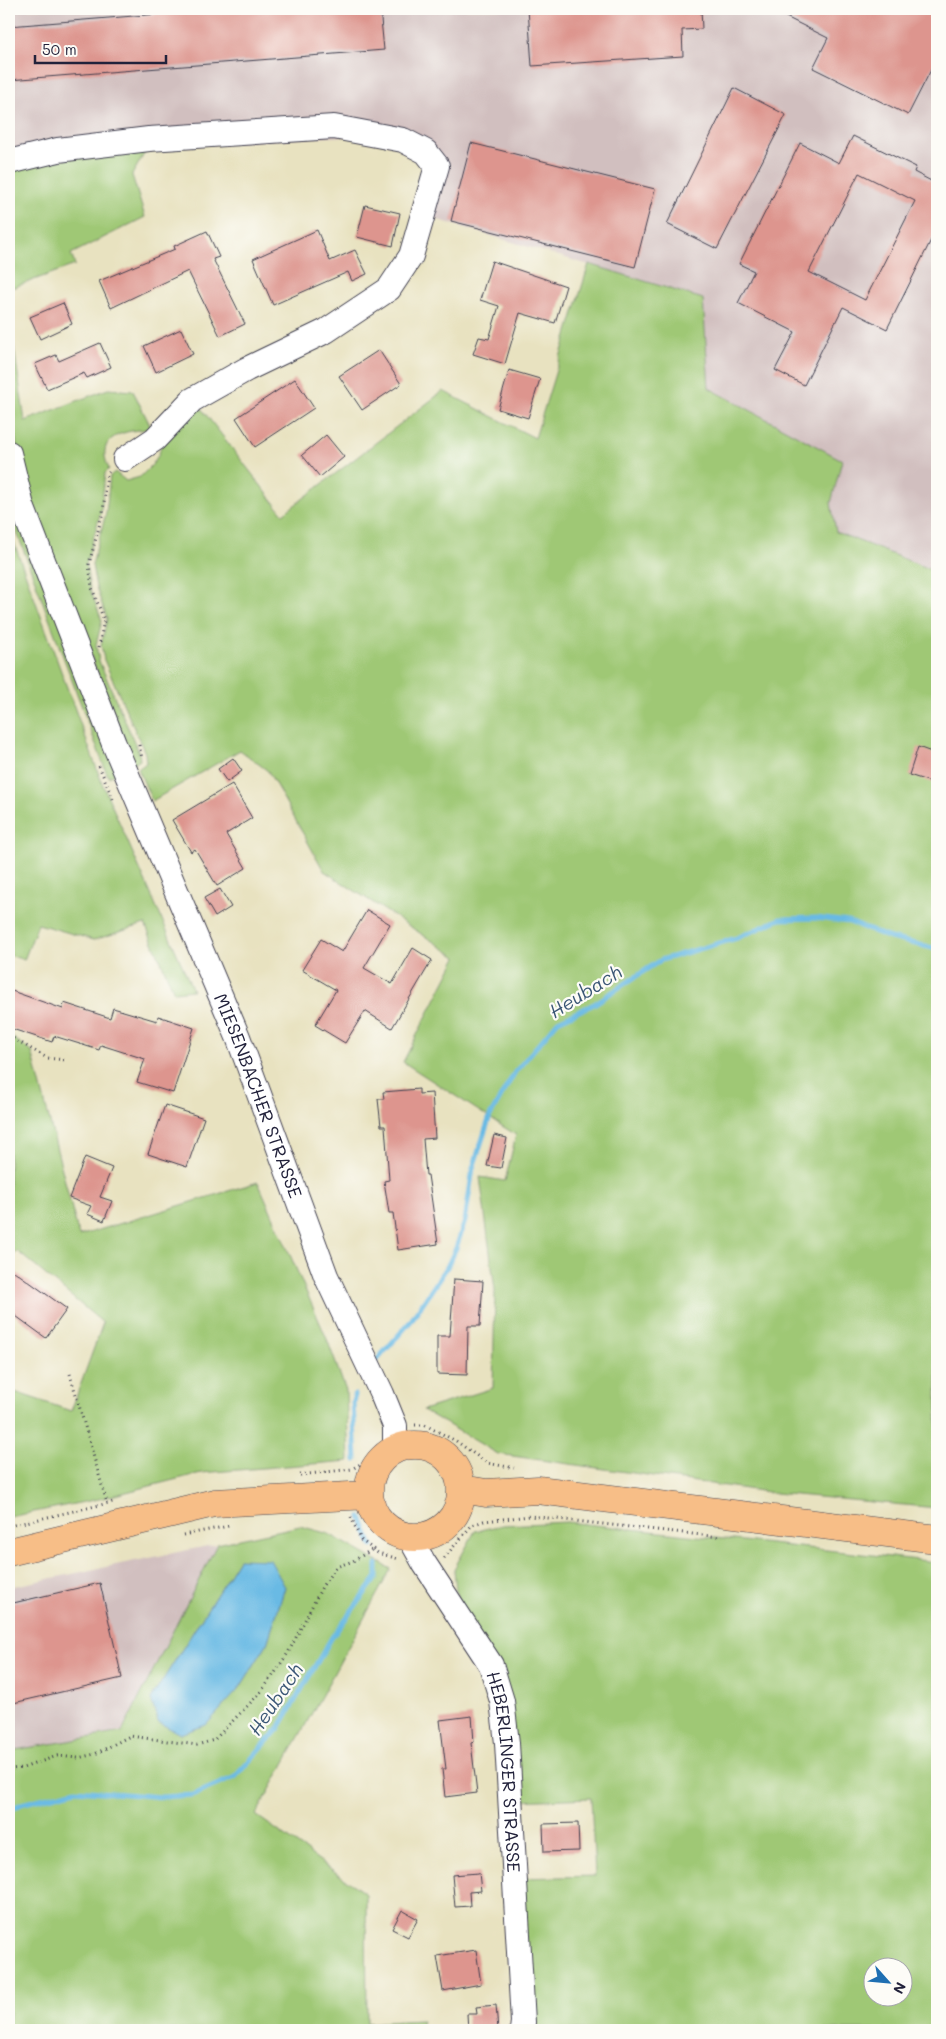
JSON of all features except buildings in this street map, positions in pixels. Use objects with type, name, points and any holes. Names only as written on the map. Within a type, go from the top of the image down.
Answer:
[{"type":"main road","points":[[389,1437],[429,1447],[440,1452],[447,1457],[457,1470],[462,1489],[461,1500],[454,1517],[436,1533],[421,1538],[410,1538],[391,1531],[375,1514],[369,1495],[370,1481],[375,1468],[386,1455],[389,1437]]},
{"type":"main road","points":[[462,1489],[486,1493],[538,1490],[558,1492],[937,1539]]},
{"type":"main road","points":[[9,1552],[214,1503],[369,1495]]},
{"type":"street","points":[[9,162],[58,150],[149,139],[334,127],[403,140],[426,152],[438,166],[411,256],[389,289],[326,331],[247,369],[192,400],[155,439],[125,458]]},
{"type":"street","name":"MIESENBACHER STRASSE","points":[[9,453],[22,506],[125,740],[115,777],[238,1037],[326,1276],[382,1394],[389,1437]]},
{"type":"street","name":"HEBERLINGER STRASSE","points":[[410,1538],[424,1563],[491,1664],[502,1701],[507,1753],[522,2030]]},
{"type":"path","points":[[100,652],[99,644],[104,620],[92,588],[89,564],[104,512],[107,474],[125,458]]},
{"type":"path","points":[[115,777],[142,762],[143,754],[125,740]]},
{"type":"path","points":[[9,1036],[47,1058],[66,1060]]},
{"type":"path","points":[[70,1374],[107,1504]]},
{"type":"path","points":[[352,1469],[372,1456],[389,1437],[425,1425],[456,1441],[487,1463],[520,1469]]},
{"type":"path","points":[[342,1516],[351,1516],[361,1540],[373,1549],[391,1558],[424,1563],[444,1559],[472,1525],[484,1521],[530,1516],[723,1537]]},
{"type":"path","points":[[174,1537],[232,1525]]},
{"type":"path","points":[[9,1769],[23,1768],[57,1756],[78,1758],[95,1754],[130,1736],[198,1745],[214,1740],[260,1693],[274,1674],[288,1653],[323,1585],[336,1567],[353,1561],[373,1549]]},
{"type":"shaded area","points":[[9,9],[937,9],[937,572],[836,532],[831,503],[842,460],[709,388],[703,299],[432,218],[446,165],[403,133],[9,155]]},
{"type":"shaded area","points":[[217,1544],[122,1732],[9,1751],[9,1587]]},
{"type":"green space","points":[[148,147],[132,175],[145,217],[71,254],[75,265],[9,289],[9,167]]},
{"type":"green space","points":[[589,264],[703,299],[709,388],[842,460],[831,503],[836,532],[937,572],[937,1508],[775,1493],[498,1454],[423,1410],[493,1388],[495,1290],[480,1177],[505,1181],[516,1135],[403,1062],[457,957],[324,871],[268,771],[240,750],[152,801],[138,769],[146,763],[145,753],[104,660],[101,645],[107,619],[96,587],[92,565],[106,513],[110,476],[115,472],[126,481],[140,477],[152,465],[159,454],[163,438],[197,403],[283,514],[443,391],[535,438]]},
{"type":"green space","points":[[9,314],[25,421],[108,389],[133,391],[152,429],[123,433],[109,442],[105,449],[105,458],[109,469],[105,473],[101,511],[86,564],[90,589],[102,621],[96,645],[99,661],[139,753],[140,760],[134,764],[30,504],[9,410]]},
{"type":"green space","points":[[9,478],[116,774],[108,777],[9,511]]},
{"type":"green space","points":[[9,529],[102,783],[193,990],[174,992],[145,924],[94,940],[38,924],[24,960],[9,955]]},
{"type":"green space","points":[[9,1035],[32,1052],[79,1236],[258,1182],[327,1339],[346,1391],[349,1461],[201,1473],[99,1499],[9,1517],[9,1390],[71,1411],[103,1323],[17,1251],[9,1257]]},
{"type":"green space","points":[[567,1522],[937,1562],[937,2030],[530,2030],[521,1878],[595,1876],[591,1798],[516,1801],[512,1742],[456,1591],[454,1569],[475,1531],[503,1525]]},
{"type":"green space","points":[[300,1526],[329,1534],[391,1569],[256,1815],[366,1894],[367,2023],[422,2020],[420,2030],[9,2030],[9,1751],[122,1732],[217,1544]],"holes":[[[239,1559],[285,1587],[267,1644],[239,1689],[151,1699]]]},
{"type":"water","points":[[239,1559],[270,1560],[285,1587],[267,1644],[239,1689],[206,1725],[180,1734],[158,1722],[151,1699]]},
{"type":"waterway","name":"Heubach","points":[[377,1360],[410,1322],[447,1267],[465,1221],[473,1168],[490,1116],[515,1072],[558,1021],[594,1004],[661,960],[737,938],[780,919],[816,918],[849,922],[890,938],[937,949]]},
{"type":"waterway","name":"Heubach","points":[[355,1395],[353,1402],[356,1460]]},
{"type":"waterway","name":"Heubach","points":[[361,1517],[372,1546]]},
{"type":"waterway","name":"Heubach","points":[[9,1811],[21,1804],[76,1790],[162,1797],[193,1795],[235,1777],[279,1728],[332,1637],[377,1577],[377,1564]]}]
